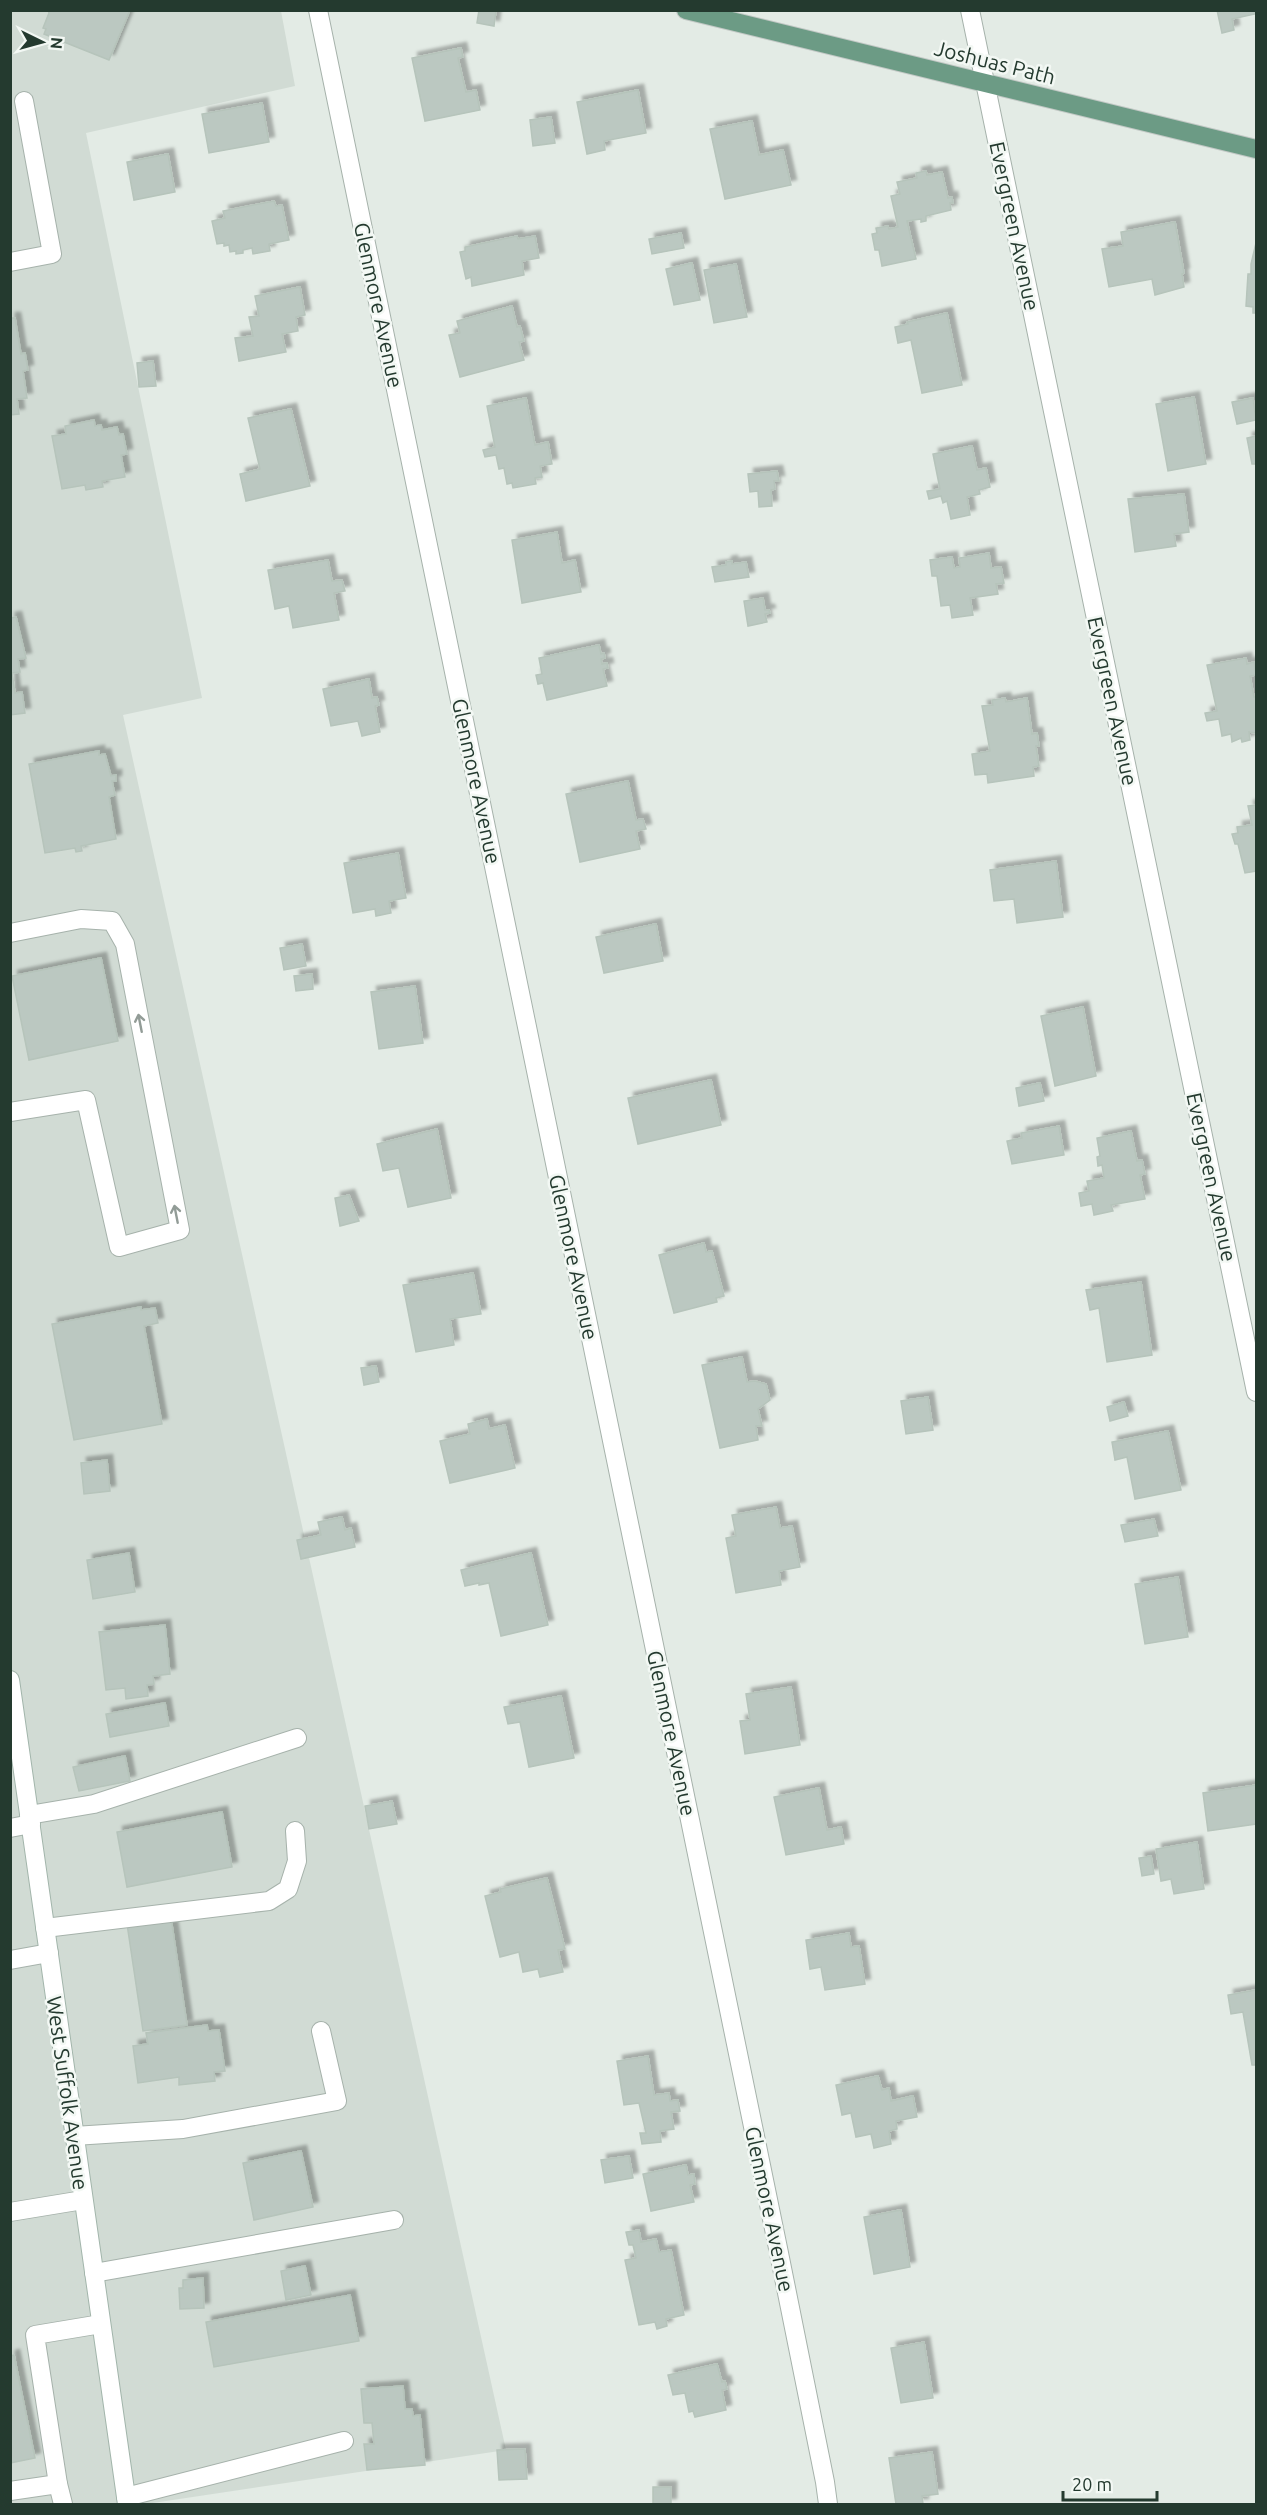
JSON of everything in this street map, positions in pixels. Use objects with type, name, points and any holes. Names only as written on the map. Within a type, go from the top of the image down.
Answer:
[{"type":"main road","name":"Joshuas Path","points":[[686,10],[1257,149]]},
{"type":"main road","name":"Joshuas Path","points":[[705,10],[722,18]]},
{"type":"street","name":"Glenmore Avenue","points":[[318,10],[788,2298],[828,2505]]},
{"type":"street","name":"Evergreen Avenue","points":[[970,10],[1257,1392]]},
{"type":"street","points":[[10,262],[52,254],[24,101]]},
{"type":"street","points":[[10,933],[81,919],[112,921],[125,944],[180,1230],[119,1247],[86,1100],[10,1112]]},
{"type":"street","name":"West Suffolk Avenue","points":[[10,1680],[127,2501]]},
{"type":"street","points":[[10,1828],[30,1820],[94,1804],[297,1738]]},
{"type":"street","points":[[45,1928],[269,1900],[288,1889],[297,1861],[295,1831]]},
{"type":"street","points":[[10,1960],[49,1953]]},
{"type":"street","points":[[74,2136],[183,2129],[337,2101],[321,2031]]},
{"type":"street","points":[[10,2212],[83,2200]]},
{"type":"street","points":[[94,2273],[394,2220]]},
{"type":"street","points":[[63,2505],[35,2335],[101,2324]]},
{"type":"street","points":[[127,2501],[344,2441]]},
{"type":"street","points":[[10,2491],[58,2484]]},
{"type":"shaded area","points":[[11,11],[281,11],[295,86],[86,133],[202,698],[123,715],[506,2450],[146,2504],[11,2504]]},
{"type":"building","points":[[48,10],[130,10],[109,60],[44,34],[46,29],[43,28]]},
{"type":"building","points":[[479,10],[496,10],[494,26],[477,23]]},
{"type":"building","points":[[1217,10],[1255,10],[1255,14],[1232,19],[1234,30],[1222,33]]},
{"type":"building","points":[[461,48],[463,57],[458,58],[466,92],[476,90],[480,110],[425,121],[412,58]]},
{"type":"building","points":[[638,90],[646,133],[604,141],[605,150],[587,154],[577,102]]},
{"type":"building","points":[[262,103],[269,142],[209,153],[202,114]]},
{"type":"building","points":[[551,117],[555,143],[533,146],[530,120]]},
{"type":"building","points":[[752,121],[759,155],[783,150],[791,185],[725,199],[710,129]]},
{"type":"building","points":[[168,154],[175,192],[134,200],[127,162]]},
{"type":"building","points":[[926,171],[927,175],[942,172],[948,198],[952,197],[951,210],[926,216],[926,221],[921,222],[921,219],[907,221],[916,259],[882,266],[879,250],[875,250],[872,234],[877,233],[876,228],[898,227],[891,196],[900,194],[897,182],[917,178],[916,173]]},
{"type":"building","points":[[274,201],[276,206],[282,205],[289,240],[269,244],[270,251],[253,254],[252,248],[236,254],[236,251],[230,252],[229,245],[217,244],[212,221],[225,218],[223,211]]},
{"type":"building","points":[[1175,222],[1184,273],[1182,274],[1184,287],[1155,295],[1152,279],[1109,287],[1102,249],[1123,246],[1121,232]]},
{"type":"building","points":[[681,233],[684,248],[652,254],[649,239]]},
{"type":"building","points":[[517,236],[518,239],[535,236],[539,258],[522,261],[524,275],[472,286],[471,277],[466,279],[460,252],[465,251],[465,247]]},
{"type":"building","points":[[1256,243],[1256,313],[1253,313],[1253,307],[1246,306],[1248,274],[1251,274]]},
{"type":"building","points":[[692,263],[700,300],[674,305],[666,269]]},
{"type":"building","points":[[736,264],[747,317],[714,323],[704,270]]},
{"type":"building","points":[[300,287],[305,315],[296,317],[298,331],[282,334],[286,352],[239,361],[235,338],[253,336],[249,317],[259,316],[255,296]]},
{"type":"building","points":[[512,306],[517,327],[520,326],[524,341],[519,342],[524,360],[460,377],[449,335],[460,333],[457,321]]},
{"type":"building","points":[[947,313],[962,385],[922,393],[911,340],[898,343],[895,327]]},
{"type":"building","points":[[10,318],[15,318],[21,354],[25,353],[28,370],[23,371],[27,398],[17,399],[19,414],[10,415]]},
{"type":"building","points":[[153,361],[156,386],[139,387],[137,363]]},
{"type":"building","points":[[1194,397],[1206,464],[1168,471],[1156,404]]},
{"type":"building","points":[[526,398],[535,445],[548,442],[552,464],[540,466],[542,477],[535,478],[536,484],[513,488],[512,483],[507,484],[504,468],[499,469],[496,455],[485,457],[483,450],[495,447],[487,406]]},
{"type":"building","points":[[1253,398],[1256,420],[1237,424],[1232,402]]},
{"type":"building","points":[[291,409],[310,486],[246,501],[240,474],[260,469],[248,418]]},
{"type":"building","points":[[94,420],[95,426],[101,425],[102,430],[117,427],[119,435],[123,434],[127,454],[121,455],[125,477],[102,481],[103,487],[86,490],[85,485],[62,489],[52,436],[66,434],[65,426]]},
{"type":"building","points":[[1256,436],[1256,464],[1252,464],[1247,438]]},
{"type":"building","points":[[972,446],[977,470],[986,468],[990,487],[979,490],[980,494],[967,497],[970,515],[951,519],[947,501],[943,503],[941,496],[929,499],[927,491],[940,489],[933,454]]},
{"type":"building","points":[[777,471],[779,481],[774,481],[775,489],[771,490],[772,506],[759,507],[758,491],[750,492],[748,474]]},
{"type":"building","points":[[1184,494],[1189,532],[1174,534],[1176,546],[1135,552],[1128,499]]},
{"type":"building","points":[[557,532],[562,563],[575,560],[581,592],[522,603],[512,540]]},
{"type":"building","points":[[989,553],[991,568],[1001,567],[1004,583],[996,584],[998,594],[970,598],[973,615],[952,618],[950,605],[941,606],[937,576],[932,576],[930,560],[952,557],[954,568],[960,567],[959,558]]},
{"type":"building","points":[[328,560],[332,581],[342,580],[345,591],[334,593],[339,620],[293,628],[289,606],[275,609],[268,570]]},
{"type":"building","points":[[732,561],[732,564],[746,562],[749,577],[715,582],[712,567],[726,565],[726,562]]},
{"type":"building","points":[[763,598],[765,610],[769,610],[770,613],[765,614],[767,622],[748,626],[744,601]]},
{"type":"building","points":[[16,617],[26,658],[18,659],[20,672],[12,673],[15,693],[22,692],[25,713],[10,715],[10,618]]},
{"type":"building","points":[[599,645],[601,654],[604,653],[605,658],[601,659],[602,664],[607,663],[608,668],[603,669],[607,686],[547,700],[543,683],[538,684],[536,675],[542,674],[539,658]]},
{"type":"building","points":[[1246,658],[1247,664],[1254,662],[1256,675],[1250,676],[1254,697],[1256,697],[1256,733],[1249,732],[1250,740],[1242,742],[1241,738],[1232,742],[1231,734],[1222,736],[1219,719],[1207,721],[1205,713],[1217,711],[1207,665]]},
{"type":"building","points":[[369,679],[372,698],[377,697],[379,705],[375,706],[380,732],[362,736],[358,721],[331,726],[323,689]]},
{"type":"building","points":[[1005,698],[1006,702],[1027,698],[1032,734],[1037,733],[1039,766],[1033,767],[1034,776],[988,783],[987,774],[975,775],[972,754],[990,751],[982,706],[993,705],[992,700]]},
{"type":"building","points":[[99,751],[99,755],[105,754],[111,776],[116,775],[116,781],[112,781],[115,795],[109,797],[116,839],[81,846],[82,851],[76,852],[75,848],[45,853],[29,764]]},
{"type":"building","points":[[628,781],[636,820],[643,819],[646,829],[636,831],[640,849],[580,862],[566,794]]},
{"type":"building","points":[[1256,805],[1256,871],[1245,873],[1238,844],[1235,844],[1232,834],[1238,833],[1237,827],[1252,825],[1248,806]]},
{"type":"building","points":[[398,853],[406,898],[389,901],[391,913],[376,916],[375,909],[353,913],[344,863]]},
{"type":"building","points":[[1056,861],[1063,917],[1017,923],[1014,899],[994,901],[990,870]]},
{"type":"building","points":[[656,924],[663,961],[604,973],[596,937]]},
{"type":"building","points":[[302,944],[306,966],[284,970],[280,948]]},
{"type":"building","points":[[101,958],[118,1041],[29,1060],[12,976]]},
{"type":"building","points":[[312,974],[313,989],[296,991],[294,976]]},
{"type":"building","points":[[415,986],[423,1043],[379,1049],[371,992]]},
{"type":"building","points":[[1083,1007],[1096,1076],[1055,1086],[1041,1016]]},
{"type":"building","points":[[711,1080],[721,1125],[638,1144],[628,1098]]},
{"type":"building","points":[[1040,1083],[1044,1101],[1019,1106],[1016,1088]]},
{"type":"building","points":[[1059,1126],[1064,1155],[1012,1164],[1007,1141],[1022,1138],[1021,1133]]},
{"type":"building","points":[[437,1129],[451,1198],[408,1207],[399,1168],[383,1171],[377,1144]]},
{"type":"building","points":[[1131,1131],[1137,1161],[1142,1160],[1145,1174],[1140,1175],[1145,1199],[1111,1205],[1113,1211],[1094,1215],[1092,1204],[1081,1206],[1079,1193],[1089,1191],[1087,1181],[1104,1178],[1102,1165],[1098,1166],[1097,1157],[1100,1156],[1097,1138]]},
{"type":"building","points":[[349,1195],[359,1221],[340,1226],[335,1198]]},
{"type":"building","points":[[704,1243],[706,1252],[712,1251],[724,1296],[716,1298],[717,1302],[674,1313],[659,1255]]},
{"type":"building","points":[[473,1273],[481,1314],[450,1319],[454,1345],[416,1352],[403,1285]]},
{"type":"building","points":[[1141,1282],[1152,1355],[1107,1362],[1099,1308],[1090,1310],[1086,1290]]},
{"type":"building","points":[[141,1307],[141,1310],[155,1308],[158,1323],[144,1326],[162,1424],[74,1440],[52,1324]]},
{"type":"building","points":[[742,1357],[747,1382],[755,1381],[766,1384],[770,1400],[758,1409],[762,1426],[756,1426],[758,1440],[720,1448],[702,1365]]},
{"type":"building","points":[[376,1366],[379,1382],[364,1385],[361,1368]]},
{"type":"building","points":[[928,1397],[933,1430],[906,1434],[901,1401]]},
{"type":"building","points":[[1124,1402],[1128,1416],[1110,1421],[1107,1407]]},
{"type":"building","points":[[487,1419],[489,1429],[505,1425],[515,1468],[450,1483],[440,1441],[470,1434],[468,1424]]},
{"type":"building","points":[[1168,1431],[1181,1490],[1135,1499],[1127,1457],[1115,1460],[1112,1442]]},
{"type":"building","points":[[107,1460],[110,1491],[84,1494],[81,1463]]},
{"type":"building","points":[[776,1507],[780,1528],[792,1526],[800,1567],[779,1571],[781,1585],[736,1593],[726,1538],[736,1536],[732,1515]]},
{"type":"building","points":[[342,1517],[345,1530],[351,1528],[355,1547],[301,1559],[297,1540],[321,1535],[318,1522]]},
{"type":"building","points":[[1154,1519],[1158,1536],[1125,1542],[1121,1525]]},
{"type":"building","points":[[129,1553],[135,1592],[93,1599],[87,1560]]},
{"type":"building","points":[[531,1553],[548,1625],[501,1636],[489,1583],[465,1586],[461,1570]]},
{"type":"building","points":[[1178,1577],[1188,1637],[1145,1644],[1135,1584]]},
{"type":"building","points":[[165,1625],[170,1674],[153,1676],[154,1684],[147,1685],[148,1696],[126,1699],[125,1688],[106,1690],[99,1632]]},
{"type":"building","points":[[791,1687],[800,1745],[745,1754],[740,1721],[750,1720],[746,1694]]},
{"type":"building","points":[[561,1696],[574,1758],[529,1767],[520,1722],[508,1724],[504,1707]]},
{"type":"building","points":[[165,1703],[169,1726],[110,1737],[106,1714]]},
{"type":"building","points":[[125,1756],[130,1781],[79,1791],[73,1767]]},
{"type":"building","points":[[1256,1785],[1256,1824],[1208,1831],[1203,1793]]},
{"type":"building","points":[[819,1788],[827,1830],[841,1827],[844,1844],[786,1855],[774,1797]]},
{"type":"building","points":[[392,1801],[397,1824],[369,1829],[365,1806]]},
{"type":"building","points":[[222,1812],[232,1867],[127,1887],[117,1832]]},
{"type":"building","points":[[1197,1842],[1204,1889],[1174,1894],[1171,1879],[1161,1881],[1156,1849]]},
{"type":"building","points":[[1151,1856],[1154,1874],[1142,1876],[1139,1858]]},
{"type":"building","points":[[547,1878],[565,1949],[558,1950],[563,1972],[540,1977],[538,1969],[523,1972],[519,1952],[500,1957],[485,1896],[501,1892],[500,1889]]},
{"type":"building","points":[[171,1918],[187,2025],[143,2031],[127,1924]]},
{"type":"building","points":[[849,1933],[851,1947],[859,1946],[865,1984],[825,1990],[821,1967],[810,1969],[806,1940]]},
{"type":"building","points":[[1256,1990],[1256,2065],[1252,2065],[1243,2012],[1231,2014],[1228,1995]]},
{"type":"building","points":[[207,2025],[208,2031],[219,2030],[225,2071],[214,2072],[215,2081],[179,2085],[179,2077],[138,2083],[133,2046],[148,2044],[146,2033]]},
{"type":"building","points":[[648,2056],[654,2095],[669,2093],[670,2101],[678,2100],[680,2111],[671,2112],[674,2129],[660,2131],[661,2142],[642,2144],[640,2133],[646,2133],[639,2103],[624,2105],[617,2061]]},
{"type":"building","points":[[878,2076],[882,2090],[889,2088],[891,2101],[913,2096],[917,2117],[896,2121],[897,2129],[889,2131],[891,2144],[874,2148],[871,2134],[856,2137],[851,2113],[842,2115],[836,2085]]},
{"type":"building","points":[[301,2151],[313,2207],[254,2220],[243,2163]]},
{"type":"building","points":[[629,2156],[633,2178],[605,2183],[601,2160]]},
{"type":"building","points":[[686,2165],[688,2175],[694,2174],[695,2184],[690,2185],[694,2202],[651,2211],[643,2174]]},
{"type":"building","points":[[901,2210],[910,2267],[874,2274],[864,2217]]},
{"type":"building","points":[[639,2230],[641,2242],[656,2239],[659,2252],[671,2250],[684,2315],[666,2319],[667,2326],[657,2329],[655,2322],[639,2325],[625,2260],[636,2258],[633,2245],[629,2245],[626,2232]]},
{"type":"building","points":[[305,2266],[311,2295],[286,2300],[281,2271]]},
{"type":"building","points":[[203,2278],[204,2308],[180,2309],[179,2288],[183,2288],[183,2280]]},
{"type":"building","points":[[350,2295],[359,2341],[214,2367],[206,2322]]},
{"type":"building","points":[[924,2342],[933,2398],[901,2403],[891,2348]]},
{"type":"building","points":[[14,2355],[35,2458],[10,2463],[10,2356]]},
{"type":"building","points":[[717,2364],[722,2382],[725,2381],[727,2389],[722,2390],[726,2410],[695,2417],[693,2411],[689,2412],[685,2393],[673,2395],[668,2375]]},
{"type":"building","points":[[403,2386],[405,2409],[412,2409],[413,2416],[420,2415],[425,2465],[367,2470],[364,2444],[374,2444],[372,2423],[364,2423],[361,2389]]},
{"type":"building","points":[[525,2449],[527,2479],[499,2480],[497,2450]]},
{"type":"building","points":[[932,2452],[938,2494],[922,2496],[923,2504],[896,2504],[889,2458]]},
{"type":"building","points":[[653,2487],[671,2487],[671,2504],[653,2504]]}]
